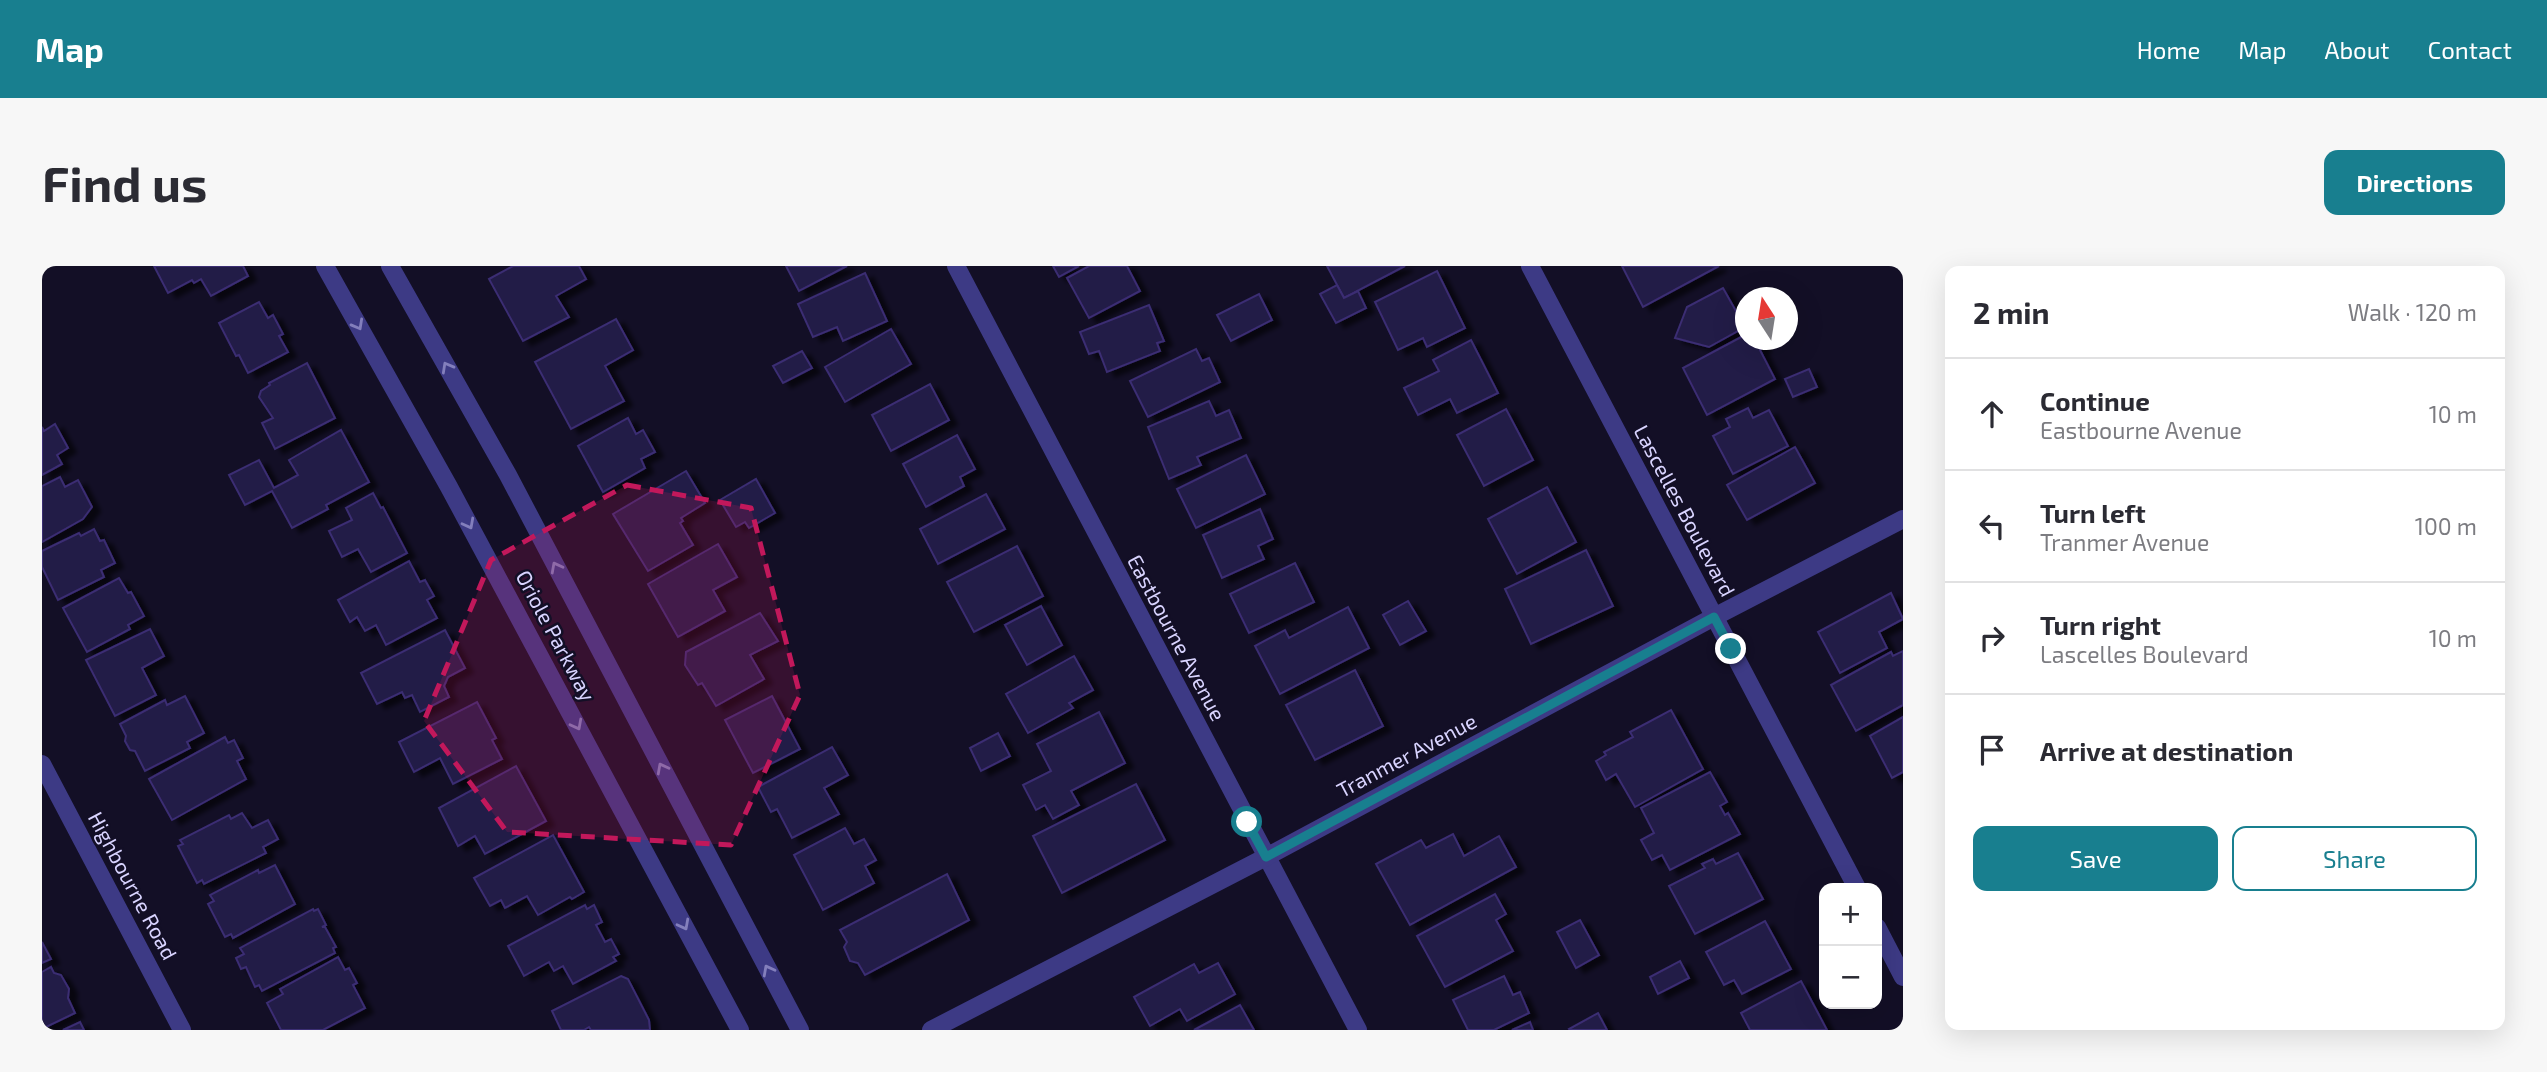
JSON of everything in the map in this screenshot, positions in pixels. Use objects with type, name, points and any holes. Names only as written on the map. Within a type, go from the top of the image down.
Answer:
[{"type":"street","name":"Oriole Parkway","points":[[325,266],[449,487],[740,1030]]},
{"type":"street","name":"Oriole Parkway","points":[[390,266],[508,475],[800,1030]]},
{"type":"street","name":"Eastbourne Avenue","points":[[956,266],[1358,1030]]},
{"type":"street","name":"Lascelles Boulevard","points":[[1530,266],[1854,883]]},
{"type":"street","name":"Tranmer Avenue","points":[[932,1030],[1266,857],[1903,519]]},
{"type":"street","name":"Highbourne Road","points":[[42,764],[182,1030]]},
{"type":"street","points":[[1882,937],[1903,977]]},
{"type":"highlighted area","points":[[627,485],[751,508],[800,695],[731,845],[507,832],[424,721],[491,560]]},
{"type":"building","points":[[154,266],[243,266],[248,276],[211,296],[201,279],[194,283],[192,280],[168,293]]},
{"type":"building","points":[[513,266],[579,266],[586,279],[556,296],[569,317],[523,341],[489,279]]},
{"type":"building","points":[[786,266],[847,266],[799,291]]},
{"type":"building","points":[[1053,266],[1079,266],[1059,277]]},
{"type":"building","points":[[1089,266],[1127,266],[1140,291],[1089,318],[1067,278]]},
{"type":"building","points":[[1327,266],[1405,266],[1344,298]]},
{"type":"building","points":[[1622,266],[1719,266],[1643,307]]},
{"type":"building","points":[[1437,271],[1465,328],[1427,347],[1423,338],[1398,350],[1375,302]]},
{"type":"building","points":[[865,273],[887,321],[843,341],[837,327],[813,337],[798,304]]},
{"type":"building","points":[[1337,285],[1344,298],[1358,291],[1366,308],[1336,323],[1320,294]]},
{"type":"building","points":[[1723,288],[1735,309],[1735,333],[1709,347],[1675,338],[1687,307]]},
{"type":"building","points":[[1259,294],[1272,320],[1231,341],[1217,315]]},
{"type":"building","points":[[259,302],[268,318],[273,315],[283,334],[279,336],[288,352],[248,373],[219,323]]},
{"type":"building","points":[[1149,305],[1164,341],[1157,343],[1160,351],[1107,372],[1099,351],[1089,354],[1080,332]]},
{"type":"building","points":[[616,319],[633,350],[605,366],[624,401],[571,429],[535,362]]},
{"type":"building","points":[[891,329],[911,364],[845,402],[825,367]]},
{"type":"building","points":[[1471,340],[1498,393],[1457,413],[1450,399],[1418,415],[1404,388],[1439,371],[1433,360]]},
{"type":"building","points":[[1735,340],[1735,350],[1760,350],[1775,379],[1707,415],[1683,368]]},
{"type":"building","points":[[1196,349],[1202,361],[1209,358],[1220,382],[1148,417],[1130,381]]},
{"type":"building","points":[[802,351],[812,368],[783,383],[773,366]]},
{"type":"building","points":[[307,363],[335,418],[275,449],[262,423],[273,418],[259,397],[261,391],[270,385],[269,383]]},
{"type":"building","points":[[1809,369],[1817,387],[1793,397],[1785,379]]},
{"type":"building","points":[[930,384],[949,420],[891,451],[872,415]]},
{"type":"building","points":[[1209,401],[1216,416],[1229,410],[1241,438],[1197,457],[1201,465],[1169,479],[1148,427]]},
{"type":"building","points":[[1748,408],[1753,418],[1769,410],[1788,446],[1733,474],[1713,436],[1730,427],[1726,419]]},
{"type":"building","points":[[1506,409],[1533,460],[1484,486],[1457,435]]},
{"type":"building","points":[[628,418],[636,434],[643,430],[655,452],[641,459],[645,468],[603,492],[578,446]]},
{"type":"building","points":[[55,424],[68,448],[57,455],[62,464],[42,475],[42,427],[44,431]]},
{"type":"building","points":[[341,430],[369,482],[326,505],[328,509],[292,528],[272,491],[245,505],[229,475],[259,460],[274,488],[298,475],[289,460]]},
{"type":"building","points":[[957,435],[975,469],[960,477],[964,486],[926,507],[903,464]]},
{"type":"building","points":[[1795,447],[1815,483],[1747,520],[1727,485]]},
{"type":"building","points":[[1246,455],[1265,494],[1196,528],[1177,489]]},
{"type":"building","points":[[686,471],[705,503],[681,518],[683,521],[680,523],[693,545],[648,571],[613,514]]},
{"type":"building","points":[[60,477],[65,487],[78,480],[92,507],[83,519],[42,542],[42,486]]},
{"type":"building","points":[[756,479],[775,513],[749,528],[745,522],[736,527],[720,500]]},
{"type":"building","points":[[1547,487],[1576,542],[1517,574],[1488,519]]},
{"type":"building","points":[[373,493],[407,553],[371,572],[358,549],[342,557],[329,531],[352,520],[346,508]]},
{"type":"building","points":[[986,494],[1005,529],[938,564],[920,529]]},
{"type":"building","points":[[1260,509],[1273,539],[1258,546],[1264,559],[1222,578],[1203,535]]},
{"type":"building","points":[[94,529],[100,541],[104,540],[115,563],[101,570],[104,577],[58,600],[42,567],[42,551],[79,533],[81,536]]},
{"type":"building","points":[[718,544],[737,577],[713,590],[725,611],[678,637],[648,584]]},
{"type":"building","points":[[1017,546],[1043,596],[974,632],[947,582]]},
{"type":"building","points":[[1586,550],[1613,606],[1531,644],[1505,589]]},
{"type":"building","points":[[409,561],[420,582],[425,580],[434,596],[427,600],[437,618],[386,645],[376,625],[365,631],[357,617],[350,622],[338,600]]},
{"type":"building","points":[[1295,563],[1314,602],[1249,633],[1230,594]]},
{"type":"building","points":[[119,578],[128,593],[131,592],[144,616],[128,625],[130,629],[87,652],[63,608]]},
{"type":"building","points":[[1891,593],[1903,619],[1879,632],[1887,648],[1840,673],[1818,632]]},
{"type":"building","points":[[1408,601],[1426,631],[1400,645],[1383,615]]},
{"type":"building","points":[[1041,606],[1062,645],[1027,665],[1005,625]]},
{"type":"building","points":[[1348,607],[1369,648],[1280,694],[1255,646],[1285,630],[1289,638]]},
{"type":"building","points":[[760,613],[778,641],[750,655],[764,679],[716,706],[702,683],[698,685],[685,665],[686,652]]},
{"type":"building","points":[[150,629],[164,656],[142,668],[156,695],[115,716],[86,660]]},
{"type":"building","points":[[445,630],[465,668],[448,677],[444,686],[449,697],[420,712],[412,695],[405,698],[402,692],[377,704],[361,673]]},
{"type":"building","points":[[1903,651],[1903,705],[1856,731],[1831,685],[1891,652],[1893,656]]},
{"type":"building","points":[[1074,656],[1093,690],[1069,703],[1073,708],[1028,733],[1006,694]]},
{"type":"building","points":[[1355,670],[1383,726],[1315,760],[1286,705]]},
{"type":"building","points":[[185,696],[204,733],[187,742],[190,748],[145,771],[135,751],[130,750],[125,741],[126,736],[120,724],[165,700],[167,705]]},
{"type":"building","points":[[772,696],[800,749],[753,773],[725,720]]},
{"type":"building","points":[[477,702],[496,738],[492,740],[502,759],[453,784],[440,758],[414,772],[399,742]]},
{"type":"building","points":[[1671,710],[1703,769],[1635,807],[1616,774],[1606,780],[1596,761],[1606,755],[1604,752],[1633,737],[1630,732]]},
{"type":"building","points":[[1099,712],[1125,763],[1071,791],[1079,805],[1053,819],[1045,805],[1036,810],[1023,785],[1051,771],[1037,744]]},
{"type":"building","points":[[1903,717],[1903,772],[1892,778],[1870,736]]},
{"type":"building","points":[[998,733],[1010,756],[981,771],[970,748]]},
{"type":"building","points":[[225,737],[228,743],[234,740],[243,758],[237,761],[246,779],[172,820],[149,779]]},
{"type":"building","points":[[832,747],[848,775],[824,788],[839,814],[792,838],[777,809],[771,812],[758,787]]},
{"type":"building","points":[[516,766],[546,821],[485,854],[475,836],[458,846],[439,808]]},
{"type":"building","points":[[1710,772],[1727,802],[1720,806],[1725,815],[1728,813],[1740,834],[1670,870],[1662,855],[1652,860],[1641,840],[1654,833],[1641,808]]},
{"type":"building","points":[[1136,784],[1165,840],[1062,893],[1033,836]]},
{"type":"building","points":[[242,813],[252,828],[268,820],[278,839],[263,847],[266,853],[204,884],[202,880],[197,883],[178,846],[183,844],[180,840],[229,815],[231,819]]},
{"type":"building","points":[[845,828],[854,844],[864,839],[876,860],[865,866],[874,883],[823,910],[794,855]]},
{"type":"building","points":[[1453,834],[1464,856],[1499,836],[1516,867],[1410,925],[1376,864],[1421,840],[1426,848]]},
{"type":"building","points":[[553,835],[584,892],[538,915],[527,896],[505,908],[501,900],[490,906],[474,878]]},
{"type":"building","points":[[1738,853],[1763,899],[1695,934],[1669,886],[1705,868],[1702,864],[1713,859],[1716,864]]},
{"type":"building","points":[[275,865],[295,904],[233,938],[231,934],[225,937],[208,904],[214,901],[210,895],[258,870],[259,873]]},
{"type":"building","points":[[947,874],[969,920],[865,975],[858,963],[850,961],[844,947],[847,942],[840,930]]},
{"type":"building","points":[[1495,894],[1506,914],[1496,920],[1513,951],[1445,987],[1417,936]]},
{"type":"building","points":[[585,905],[587,909],[594,905],[602,922],[596,925],[605,942],[611,939],[619,954],[613,957],[616,961],[573,984],[563,966],[554,971],[549,962],[524,976],[508,946]]},
{"type":"building","points":[[313,909],[318,909],[326,925],[322,927],[325,927],[336,947],[333,948],[335,953],[262,991],[259,985],[255,987],[246,967],[241,969],[236,958],[244,954],[240,948]]},
{"type":"building","points":[[1580,920],[1599,955],[1576,968],[1557,932]]},
{"type":"building","points":[[1765,921],[1791,969],[1742,994],[1734,980],[1724,985],[1706,952]]},
{"type":"building","points":[[42,942],[51,959],[42,963]]},
{"type":"building","points":[[338,957],[345,970],[349,968],[357,983],[353,985],[365,1008],[323,1030],[281,1030],[267,1003],[283,994],[280,989]]},
{"type":"building","points":[[1680,961],[1689,978],[1658,994],[1650,977]]},
{"type":"building","points":[[1218,963],[1235,994],[1187,1021],[1180,1009],[1150,1026],[1134,997],[1194,964],[1199,973]]},
{"type":"building","points":[[51,967],[54,973],[61,975],[69,989],[68,998],[75,1013],[42,1029],[42,972]]},
{"type":"building","points":[[621,976],[628,979],[649,1020],[650,1030],[591,1030],[589,1027],[584,1030],[561,1030],[552,1011]]},
{"type":"building","points":[[1504,976],[1513,995],[1520,992],[1529,1013],[1494,1030],[1468,1030],[1453,1000]]},
{"type":"building","points":[[1801,981],[1827,1030],[1750,1030],[1741,1013]]},
{"type":"building","points":[[1240,1005],[1254,1030],[1194,1030]]},
{"type":"building","points":[[1598,1013],[1607,1030],[1569,1029]]},
{"type":"building","points":[[80,1022],[84,1030],[63,1030]]},
{"type":"building","points":[[1530,1022],[1533,1030],[1512,1030]]},
{"type":"route","points":[[1247,822],[1266,857],[1714,617],[1731,649]]}]
